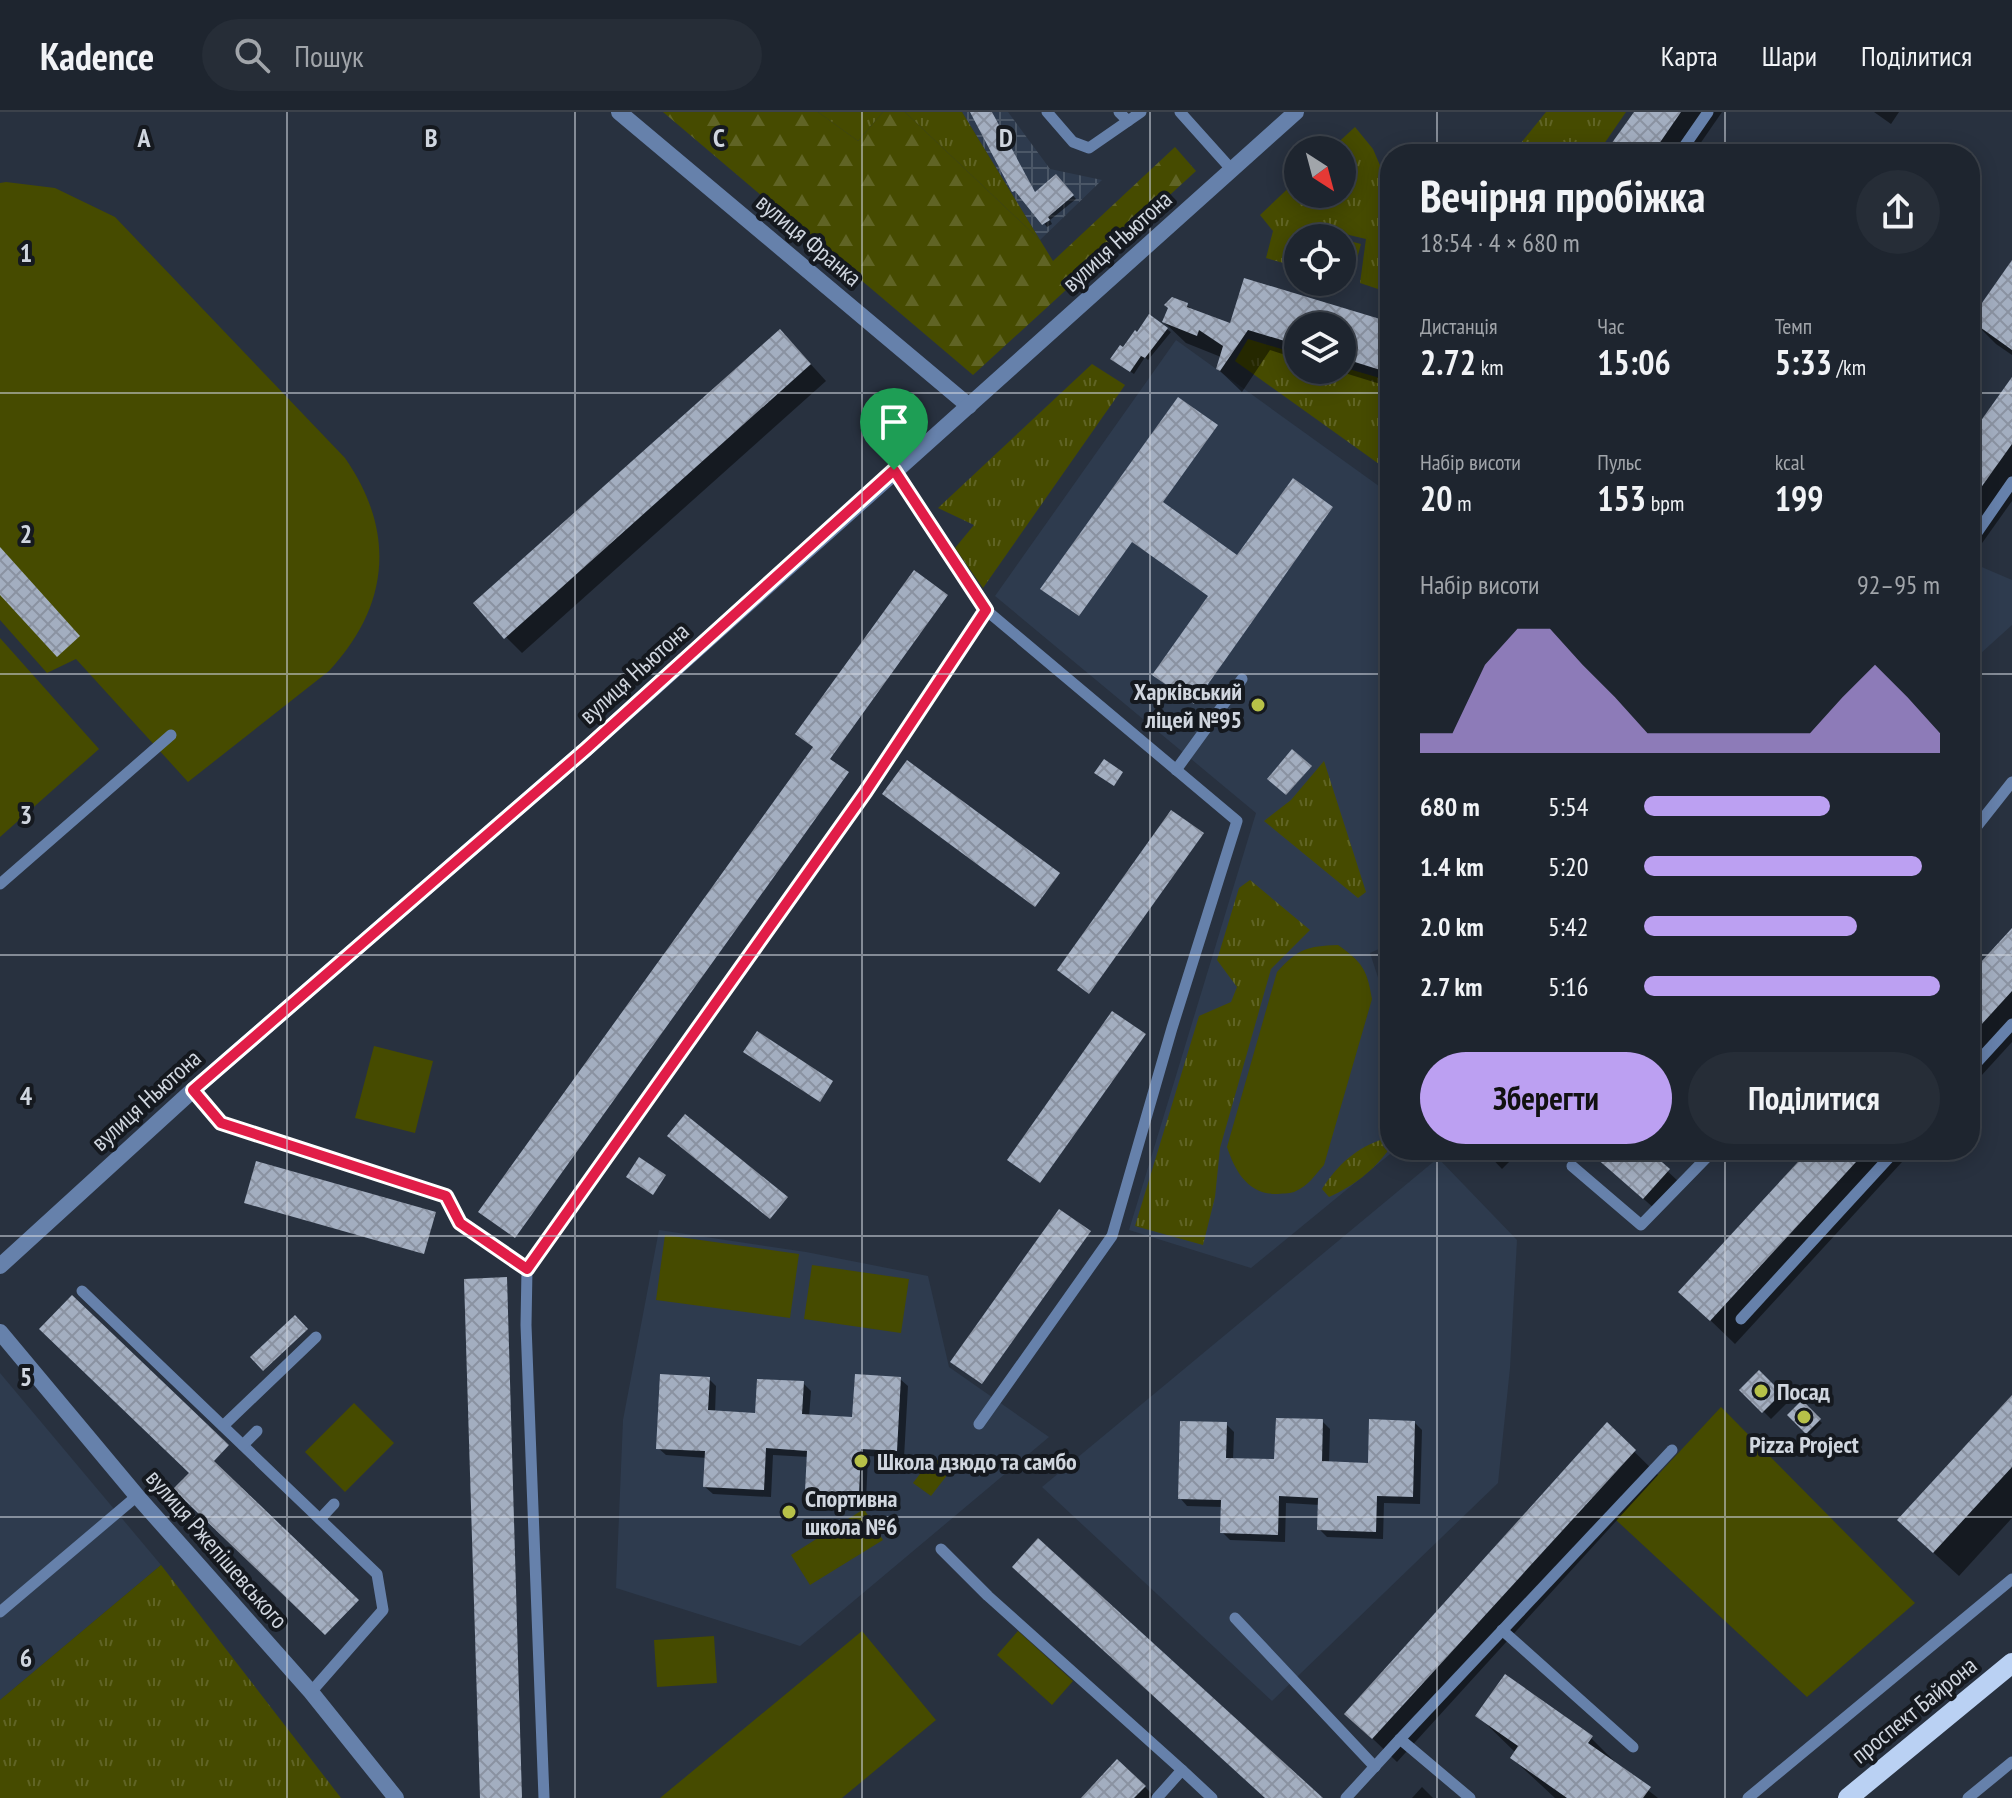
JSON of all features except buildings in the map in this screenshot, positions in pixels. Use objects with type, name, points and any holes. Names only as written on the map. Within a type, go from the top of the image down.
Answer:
[{"type":"main road","name":"проспект Байрона","points":[[1848,1798],[2012,1663]]},
{"type":"street","name":"вулиця Франка","points":[[619,112],[969,406]]},
{"type":"street","name":"вулиця Ньютона","points":[[0,1266],[193,1090],[586,749],[1296,112]]},
{"type":"street","name":"вулиця Ржепішевського","points":[[0,1332],[137,1496],[311,1692],[396,1798]]},
{"type":"lane","points":[[1047,112],[1073,142],[1089,148],[1124,116],[1141,112]]},
{"type":"lane","points":[[1180,112],[1232,170]]},
{"type":"lane","points":[[1686,144],[1708,112]]},
{"type":"lane","points":[[894,470],[986,610],[1237,821],[1112,1236],[979,1424]]},
{"type":"lane","points":[[1980,528],[2012,482]]},
{"type":"lane","points":[[544,1798],[526,1325],[527,1269],[857,804],[986,610]]},
{"type":"lane","points":[[1176,770],[1242,679]]},
{"type":"lane","points":[[0,884],[171,735]]},
{"type":"lane","points":[[1980,822],[2012,782]]},
{"type":"lane","points":[[1980,1059],[2012,1024]]},
{"type":"lane","points":[[193,1090],[221,1123],[446,1196],[460,1223],[527,1269]]},
{"type":"lane","points":[[1572,1166],[1641,1225],[1704,1160]]},
{"type":"lane","points":[[1741,1319],[1887,1160]]},
{"type":"lane","points":[[82,1291],[377,1574],[383,1610],[311,1692]]},
{"type":"lane","points":[[223,1426],[316,1337]]},
{"type":"lane","points":[[243,1445],[257,1431]]},
{"type":"lane","points":[[1346,1798],[1672,1450]]},
{"type":"lane","points":[[0,1612],[137,1496]]},
{"type":"lane","points":[[320,1519],[334,1504]]},
{"type":"lane","points":[[941,1549],[988,1596],[1212,1798]]},
{"type":"lane","points":[[1748,1798],[2012,1579]]},
{"type":"lane","points":[[1235,1618],[1375,1767]]},
{"type":"lane","points":[[1502,1630],[1633,1747]]},
{"type":"lane","points":[[1400,1739],[1470,1798]]},
{"type":"lane","points":[[1968,1798],[2012,1762]]},
{"type":"lane","points":[[1157,1798],[1182,1770]]},
{"type":"shaded area","points":[[962,112],[1008,112],[1050,169],[1102,180],[1040,240]]},
{"type":"shaded area","name":"Харківський ліцей №95","points":[[1176,340],[1380,487],[1380,948],[1370,953],[1380,984],[1380,1160],[1383,1160],[1251,1268],[1129,1230],[1256,813],[995,596]]},
{"type":"shaded area","points":[[1980,566],[2012,580],[2012,625],[1980,654]]},
{"type":"shaded area","points":[[1436,1160],[1440,1160],[1517,1240],[1510,1368],[1498,1483],[1272,1701],[1042,1487]]},
{"type":"shaded area","name":"Спортивна школа №6","points":[[659,1230],[806,1252],[928,1276],[949,1367],[1049,1437],[800,1646],[616,1588],[623,1420]]},
{"type":"shaded area","points":[[0,1373],[161,1565],[0,1700]]},
{"type":"green space","points":[[663,112],[818,112],[858,141],[883,112],[905,112],[1040,240],[1053,261],[1175,147],[1196,171],[973,375]]},
{"type":"green space","points":[[818,112],[883,112],[858,141]]},
{"type":"green space","points":[[905,112],[962,112],[1040,240]]},
{"type":"green space","points":[[1546,112],[1626,112],[1604,144],[1520,144]]},
{"type":"green space","points":[[1355,127],[1373,149],[1380,165],[1380,290],[1360,283],[1366,239],[1356,237],[1356,224],[1284,224],[1284,263],[1266,258],[1273,231],[1260,215],[1284,192],[1284,208],[1356,208],[1356,136],[1345,136]]},
{"type":"green space","points":[[0,183],[55,188],[115,217],[345,458],[373,513],[379,568],[364,621],[349,646],[329,671],[188,782],[76,659],[47,673],[0,620]]},
{"type":"green space","points":[[1356,243],[1361,244],[1356,263]]},
{"type":"green space","points":[[1248,339],[1284,350],[1284,384],[1356,384],[1356,371],[1380,378],[1379,464],[1235,361]]},
{"type":"green space","points":[[1092,364],[1125,385],[983,588],[955,548],[974,525],[938,508]]},
{"type":"green space","points":[[0,638],[99,749],[0,837]]},
{"type":"green space","points":[[1324,761],[1366,892],[1358,898],[1264,821],[1291,800]]},
{"type":"green space","points":[[1250,880],[1310,930],[1271,969],[1220,1148],[1215,1197],[1203,1245],[1135,1226],[1199,1016],[1231,1002],[1237,987],[1217,960],[1239,888]]},
{"type":"green space","points":[[1338,945],[1362,967],[1372,999],[1324,1165],[1296,1191],[1278,1194],[1258,1190],[1244,1180],[1227,1147],[1277,972],[1304,950]]},
{"type":"green space","points":[[374,1046],[433,1061],[415,1133],[355,1118]]},
{"type":"green space","points":[[1380,1141],[1380,1160],[1355,1182],[1329,1197],[1322,1189],[1334,1172],[1365,1147]]},
{"type":"green space","points":[[665,1235],[799,1254],[790,1318],[656,1300]]},
{"type":"green space","points":[[812,1265],[909,1279],[901,1333],[804,1319]]},
{"type":"green space","points":[[354,1403],[394,1443],[345,1492],[305,1452]]},
{"type":"green space","points":[[1721,1407],[1915,1603],[1807,1697],[1616,1520]]},
{"type":"green space","points":[[933,1457],[951,1470],[931,1496],[913,1483]]},
{"type":"green space","points":[[864,1509],[883,1540],[810,1585],[791,1555]]},
{"type":"green space","points":[[161,1565],[341,1798],[0,1798],[0,1700]]},
{"type":"green space","points":[[862,1631],[936,1720],[842,1798],[660,1798]]},
{"type":"green space","points":[[1018,1631],[1073,1681],[1052,1705],[997,1655]]},
{"type":"green space","points":[[714,1636],[717,1683],[657,1687],[654,1640]]},
{"type":"place","name":"Харківський ліцей №95","points":[[1258,705]]},
{"type":"place","name":"Посад","points":[[1761,1391]]},
{"type":"place","name":"Pizza Project","points":[[1804,1417]]},
{"type":"place","name":"Школа дзюдо та самбо","points":[[861,1461]]},
{"type":"place","name":"Спортивна школа №6","points":[[789,1512]]},
{"type":"route","points":[[894,470],[986,610],[866,791],[527,1269],[460,1223],[446,1196],[221,1123],[193,1090],[586,749],[894,470]]}]
